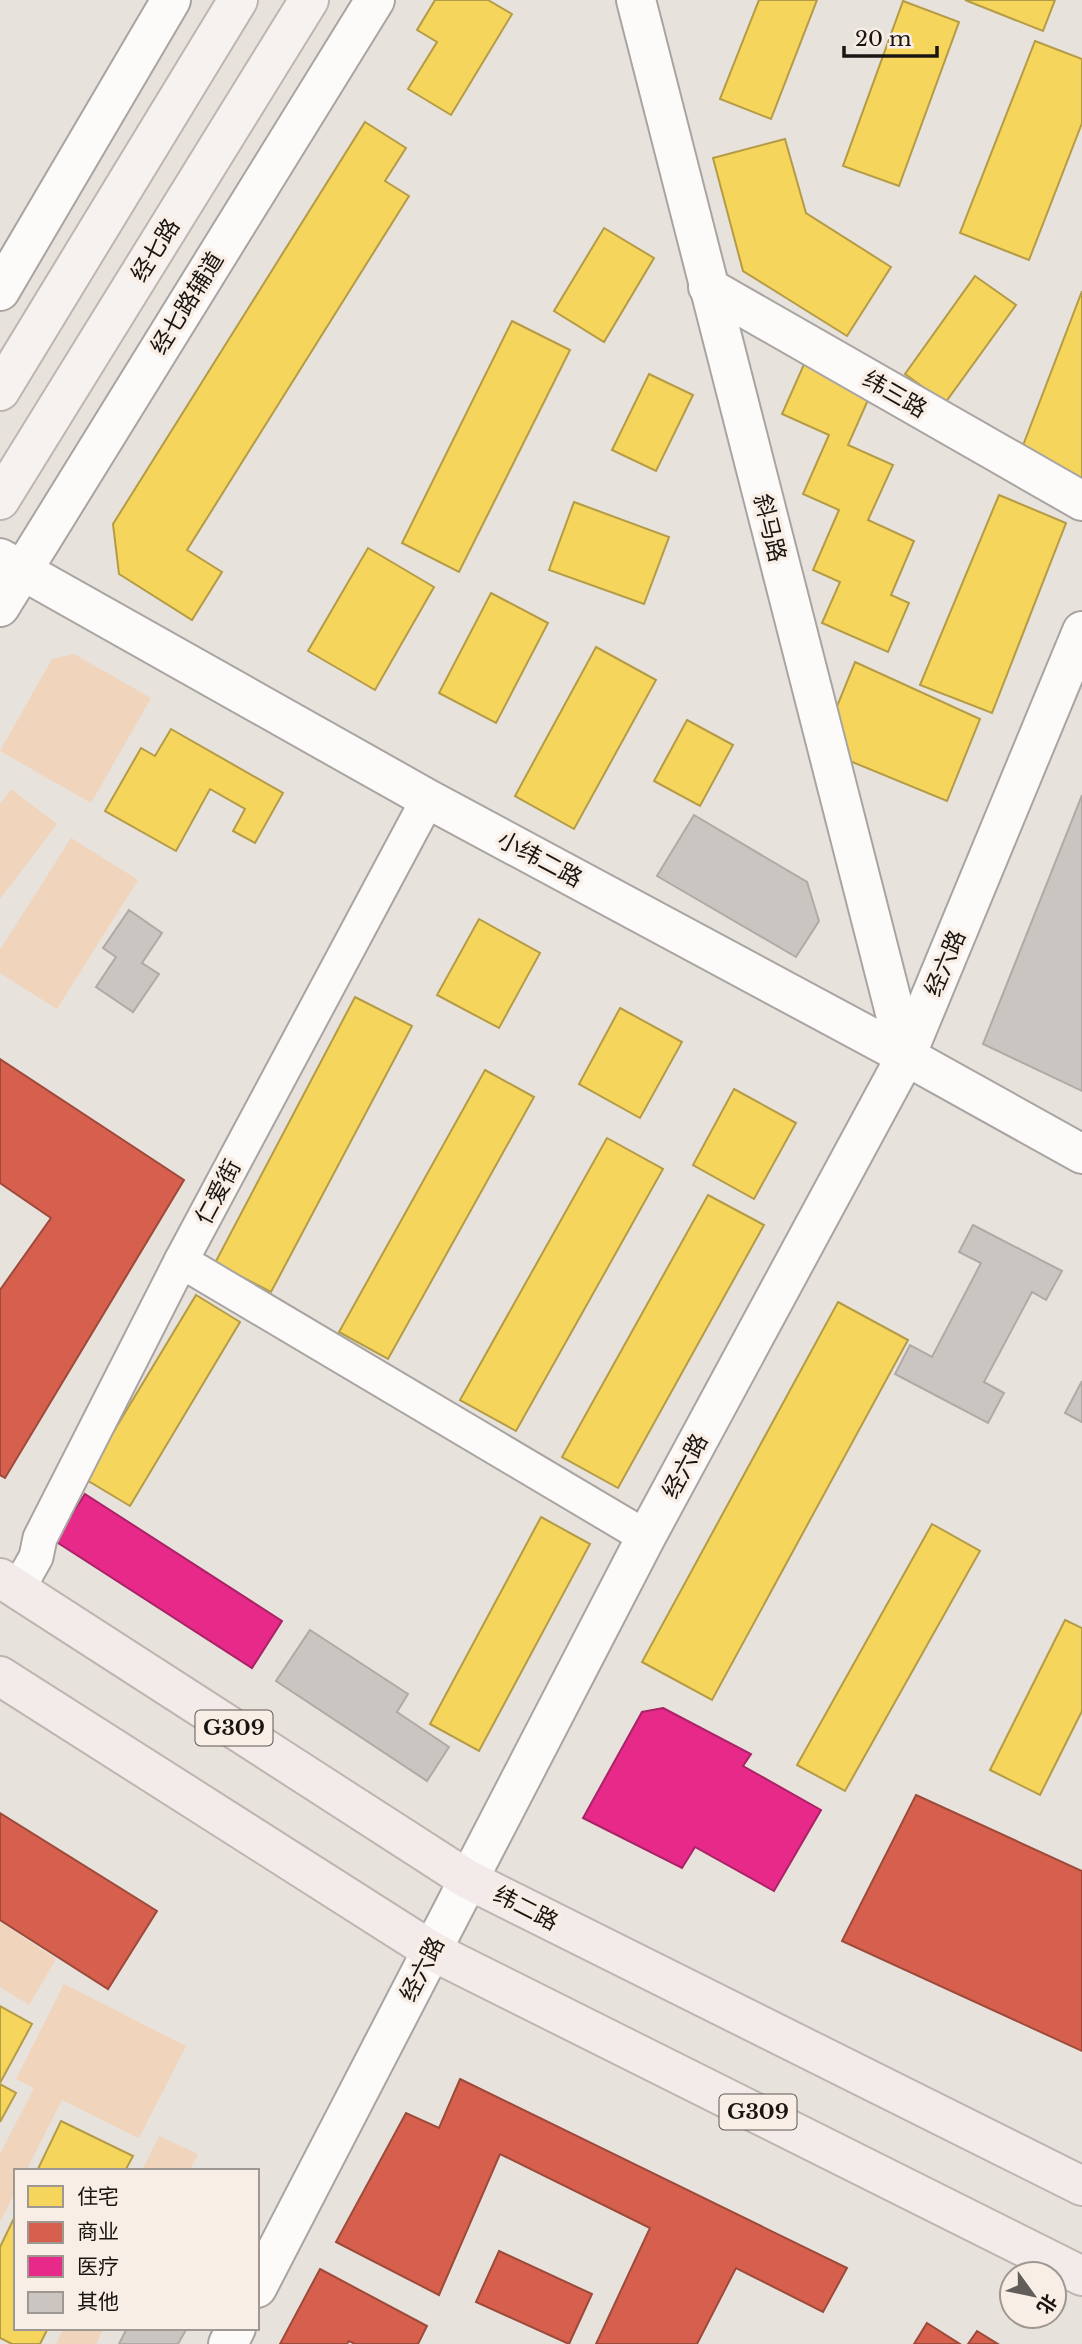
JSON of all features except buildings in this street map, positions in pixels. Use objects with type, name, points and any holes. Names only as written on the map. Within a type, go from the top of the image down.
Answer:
[{"type":"highway","name":"纬二路","points":[[9,1583],[467,1879],[1082,2186]]},
{"type":"highway","name":"G309","points":[[0,1676],[432,1951],[1082,2276]]},
{"type":"main road","points":[[0,391],[238,0]]},
{"type":"main road","name":"经七路","points":[[0,500],[309,0]]},
{"type":"street","points":[[0,290],[171,0]]},
{"type":"street","name":"经七路辅道","points":[[0,607],[11,563],[375,0]]},
{"type":"street","name":"斜马路","points":[[636,0],[906,1056]]},
{"type":"street","name":"纬三路","points":[[708,287],[1082,501]]},
{"type":"street","name":"小纬二路","points":[[11,563],[428,799],[906,1056],[1082,1154]]},
{"type":"street","name":"经六路","points":[[259,2284],[646,1538],[906,1056],[1074,674],[1082,631]]},
{"type":"street","name":"仁爱街","points":[[9,1583],[36,1557],[40,1538],[181,1261],[428,799]]},
{"type":"street","points":[[181,1261],[646,1538]]},
{"type":"shaded area","points":[[74,654],[151,698],[91,803],[0,751],[52,659]]},
{"type":"shaded area","points":[[11,789],[57,824],[0,899],[0,804]]},
{"type":"shaded area","points":[[71,838],[138,880],[57,1009],[0,973],[0,950]]},
{"type":"shaded area","points":[[0,1922],[56,1959],[29,2005],[0,1987]]},
{"type":"shaded area","points":[[64,1984],[186,2046],[139,2138],[62,2100],[27,2169],[14,2169],[14,2195],[0,2222],[0,2154],[34,2088],[16,2079]]},
{"type":"shaded area","points":[[159,2136],[198,2154],[190,2169],[143,2169]]},
{"type":"shaded area","points":[[63,2330],[103,2330],[96,2344],[56,2344]]}]
